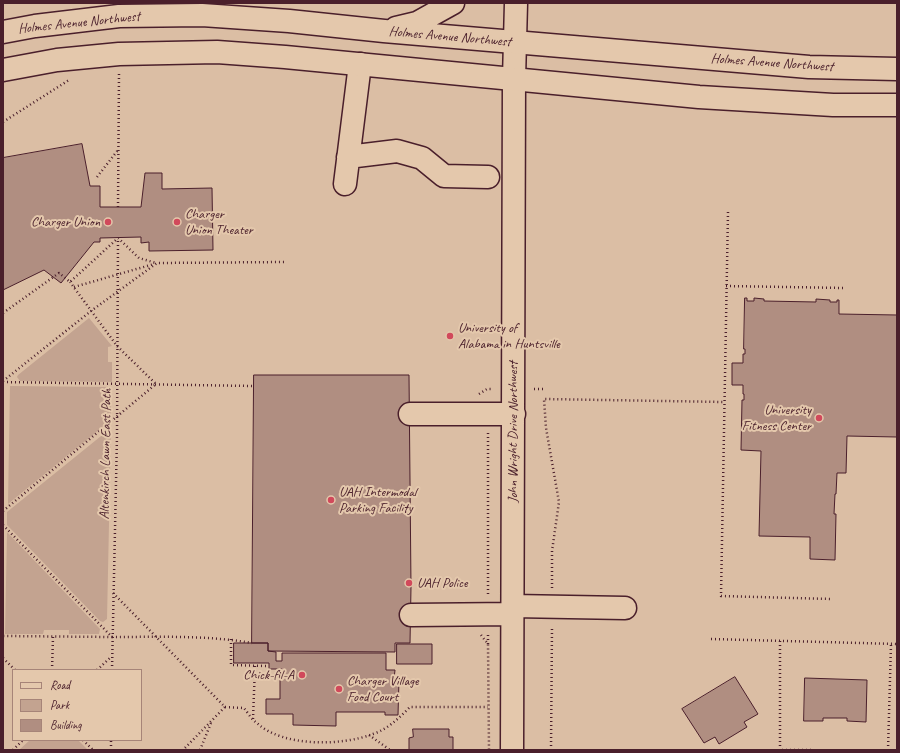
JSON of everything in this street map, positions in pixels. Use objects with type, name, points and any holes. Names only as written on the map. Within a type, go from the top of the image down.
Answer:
[{"type":"main road","points":[[384,31],[417,23],[453,3]]},
{"type":"main road","name":"John Wright Drive Northwest","points":[[512,750],[514,42],[516,3]]},
{"type":"main road","name":"Holmes Avenue Northwest","points":[[3,32],[34,26],[119,16],[202,15],[289,21],[384,31],[809,67],[897,69]]},
{"type":"main road","points":[[3,70],[57,60],[119,54],[210,52],[285,57],[699,97],[833,105],[897,105]]},
{"type":"main road","points":[[345,184],[360,64]]},
{"type":"main road","points":[[348,157],[397,151],[422,158],[444,176],[488,177]]},
{"type":"main road","points":[[410,414],[514,414]]},
{"type":"main road","points":[[411,615],[488,614],[552,606],[625,608]]},
{"type":"path","points":[[118,207],[119,67]]},
{"type":"path","points":[[112,73],[119,72]]},
{"type":"path","points":[[3,122],[71,78]]},
{"type":"path","points":[[97,177],[119,150]]},
{"type":"path","points":[[728,212],[721,596],[831,599]]},
{"type":"path","points":[[70,282],[118,238],[138,258],[156,263],[284,262]]},
{"type":"path","name":"Altenkirch Lawn East Path","points":[[112,669],[118,384],[118,238]]},
{"type":"path","points":[[74,287],[156,263]]},
{"type":"path","points":[[3,382],[118,290],[156,263]]},
{"type":"path","points":[[3,313],[59,273],[70,282],[118,346],[156,384]]},
{"type":"path","points":[[726,286],[844,288]]},
{"type":"path","points":[[3,382],[253,386]]},
{"type":"path","points":[[3,511],[156,384]]},
{"type":"path","points":[[487,389],[489,750]]},
{"type":"path","points":[[551,750],[552,551],[559,502],[546,428],[544,398],[724,402]]},
{"type":"path","points":[[3,525],[112,638]]},
{"type":"path","points":[[113,593],[225,707],[244,708],[258,724],[277,735],[300,741],[327,742],[352,740],[374,734],[395,721],[410,707],[488,707]]},
{"type":"path","points":[[473,635],[481,635],[488,644]]},
{"type":"path","points":[[3,636],[53,638],[156,637],[231,639],[252,643]]},
{"type":"path","points":[[52,669],[53,638]]},
{"type":"path","points":[[231,639],[231,665],[266,666]]},
{"type":"path","points":[[711,639],[897,644]]},
{"type":"path","points":[[780,641],[781,750],[811,750]]},
{"type":"path","points":[[888,750],[891,644]]},
{"type":"path","points":[[98,669],[112,656]]},
{"type":"path","points":[[3,658],[14,669]]},
{"type":"path","points":[[253,719],[255,666]]},
{"type":"path","points":[[183,750],[225,707]]},
{"type":"path","points":[[200,750],[212,720]]},
{"type":"path","points":[[369,735],[390,750]]},
{"type":"path","points":[[13,750],[22,741]]},
{"type":"path","points":[[84,741],[93,750]]},
{"type":"green space","points":[[89,318],[112,346],[108,347],[108,362],[112,362],[112,382],[20,381],[17,377],[18,375]]},
{"type":"green space","points":[[10,386],[111,387],[111,420],[8,504]]},
{"type":"green space","points":[[111,428],[107,619],[103,622],[100,621],[7,525],[7,512]]},
{"type":"green space","points":[[7,532],[100,629],[99,634],[69,634],[69,630],[44,630],[43,634],[5,634]]},
{"type":"green space","points":[[29,741],[79,741],[88,750],[19,750]]},
{"type":"building","name":"Charger Union","points":[[82,144],[90,186],[100,186],[100,207],[141,207],[145,173],[162,173],[162,189],[212,188],[213,250],[149,251],[149,242],[141,243],[141,237],[100,238],[100,242],[94,242],[61,283],[44,270],[3,290],[3,158]]},
{"type":"building","name":"University Fitness Center","points":[[745,298],[747,298],[747,301],[754,301],[754,298],[764,299],[764,301],[816,302],[816,299],[837,302],[837,300],[839,300],[839,314],[897,315],[897,437],[847,436],[846,473],[837,473],[834,514],[836,514],[835,560],[810,559],[810,537],[759,536],[761,451],[741,450],[742,400],[744,400],[743,385],[732,385],[732,363],[743,363],[743,354],[745,354]]},
{"type":"building","name":"UAH Intermodal Parking Facility","points":[[254,375],[409,375],[411,587],[410,643],[395,643],[395,652],[268,651],[268,643],[252,643]]},
{"type":"building","name":"Charger Village Food Court","points":[[234,643],[268,643],[268,651],[276,652],[276,661],[282,661],[282,653],[386,653],[386,670],[395,670],[394,679],[399,679],[398,715],[385,715],[385,712],[336,712],[336,726],[293,725],[293,714],[266,714],[266,699],[280,699],[280,678],[282,678],[282,669],[269,669],[269,663],[234,663]]},
{"type":"building","points":[[397,644],[432,644],[432,664],[397,664]]},
{"type":"building","points":[[735,677],[758,714],[744,722],[747,727],[719,744],[715,737],[704,743],[682,709]]},
{"type":"building","points":[[805,678],[867,680],[866,722],[847,721],[847,718],[823,718],[823,721],[804,721]]},
{"type":"building","points":[[413,729],[449,729],[449,737],[453,737],[453,750],[409,750],[409,738],[413,737]]},
{"type":"place","name":"Charger Union","points":[[108,222]]},
{"type":"place","name":"Charger Union Theater","points":[[177,222]]},
{"type":"place","name":"University of Alabama in Huntsville","points":[[450,336]]},
{"type":"place","name":"University Fitness Center","points":[[819,418]]},
{"type":"place","name":"UAH Intermodal Parking Facility","points":[[331,500]]},
{"type":"place","name":"UAH Police","points":[[409,583]]},
{"type":"place","name":"Chick-fil-A","points":[[302,675]]},
{"type":"place","name":"Charger Village Food Court","points":[[339,689]]}]
